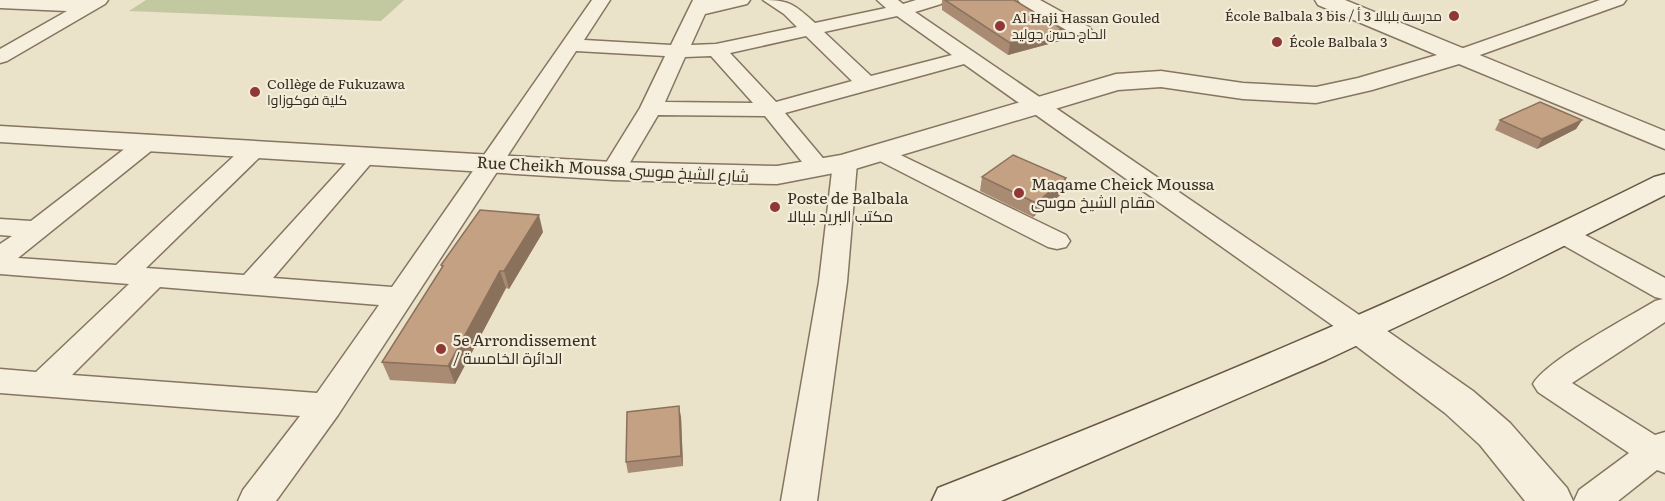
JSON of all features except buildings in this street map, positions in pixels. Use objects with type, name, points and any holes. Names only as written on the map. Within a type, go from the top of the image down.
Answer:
[{"type":"street","points":[[256,501],[326,406],[601,0]]},
{"type":"street","points":[[614,171],[651,108],[699,5],[741,0]]},
{"type":"street","points":[[772,0],[790,10],[866,83]]},
{"type":"street","points":[[571,45],[677,51],[716,50],[809,30],[894,5],[935,0]]},
{"type":"street","points":[[1027,0],[1082,31]]},
{"type":"street","points":[[1326,0],[1665,141]]},
{"type":"street","points":[[1459,56],[1617,0]]},
{"type":"street","points":[[0,3],[93,3]]},
{"type":"street","points":[[0,57],[93,3]]},
{"type":"street","points":[[894,5],[1360,330],[1459,402],[1495,434],[1551,501]]},
{"type":"street","points":[[0,35],[34,38]]},
{"type":"street","points":[[716,50],[771,110],[832,166],[832,282],[799,501]]},
{"type":"street","name":"Rue Cheikh Moussa شارع الشيخ موسى","points":[[0,134],[723,177],[777,175],[832,166],[882,153],[1040,107],[1116,82],[1161,79],[1243,91],[1316,96],[1363,85],[1459,56]]},
{"type":"street","points":[[651,108],[771,110],[967,57]]},
{"type":"street","points":[[0,258],[148,142]]},
{"type":"street","points":[[122,275],[255,149]]},
{"type":"street","points":[[882,153],[1058,240]]},
{"type":"street","points":[[251,285],[366,155]]},
{"type":"street","points":[[954,501],[1119,435],[1360,330],[1564,236],[1665,183]]},
{"type":"street","points":[[0,227],[36,229]]},
{"type":"street","points":[[1564,236],[1665,290]]},
{"type":"street","points":[[0,265],[400,297]]},
{"type":"street","points":[[43,384],[153,278]]},
{"type":"street","points":[[1592,501],[1662,452],[1549,384],[1566,370],[1665,308]]},
{"type":"street","points":[[0,381],[326,406]]},
{"type":"green space","points":[[146,0],[404,0],[381,21],[129,11]]},
{"type":"place","name":"École Balbala 3 bis / مدرسة بلبالا 3 أ","points":[[1454,16]]},
{"type":"place","name":"Al Haji Hassan Gouled الحاج حسن جوليد","points":[[1000,26]]},
{"type":"place","name":"École Balbala 3","points":[[1277,42]]},
{"type":"place","name":"Collège de Fukuzawa كلية فوكوزاوا","points":[[255,92]]},
{"type":"place","name":"Maqame Cheick Moussa مقام الشيخ موسى","points":[[1019,193]]},
{"type":"place","name":"Poste de Balbala مكتب البريد بلبالا","points":[[775,207]]},
{"type":"place","name":"5e Arrondissement / الدائرة الخامسة","points":[[441,349]]}]
